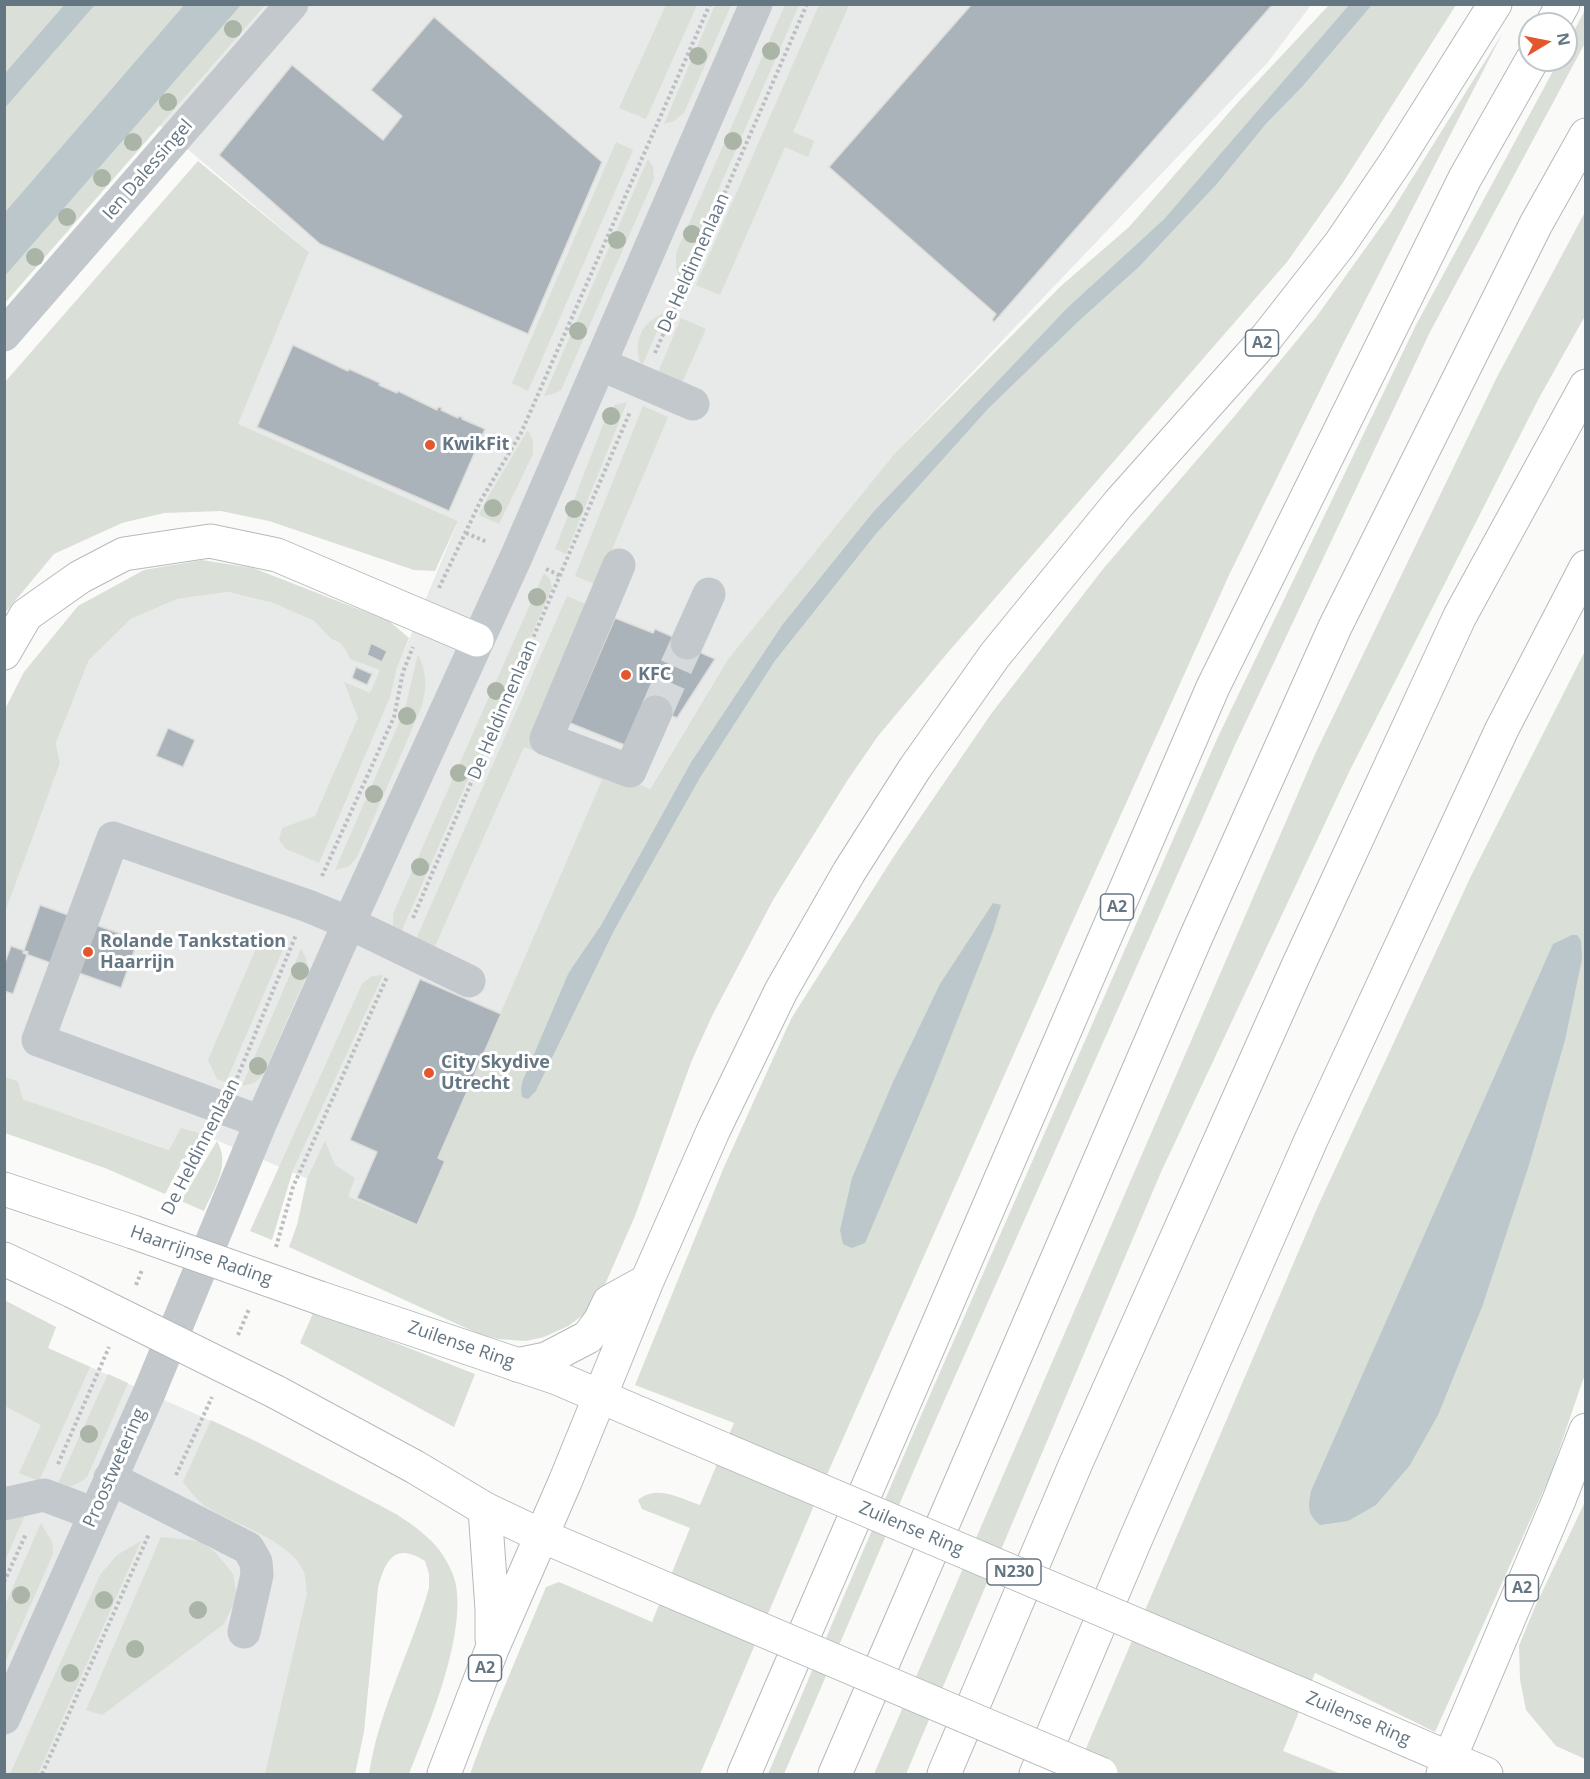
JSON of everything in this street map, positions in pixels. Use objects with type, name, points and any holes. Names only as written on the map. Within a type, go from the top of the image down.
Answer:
[{"type":"main road","name":"A2","points":[[444,1774],[492,1649],[542,1536],[647,1281],[714,1129],[781,991],[849,872],[915,768],[995,655],[1119,503],[1267,337],[1340,244],[1495,4]]},
{"type":"main road","name":"A2","points":[[744,1774],[1213,687],[1466,178],[1525,72]]},
{"type":"main road","points":[[835,1774],[1191,948],[1335,627],[1536,224],[1586,135]]},
{"type":"main road","points":[[944,1774],[1076,1463],[1298,966],[1460,616],[1586,386]]},
{"type":"main road","points":[[4,653],[26,615],[80,577],[124,554],[210,541],[277,555],[477,640]]},
{"type":"main road","points":[[1036,1774],[1142,1525],[1311,1140],[1502,729],[1586,567]]},
{"type":"main road","name":"Haarrijnse Rading","points":[[4,1189],[398,1323]]},
{"type":"main road","points":[[4,1259],[276,1392],[415,1467],[484,1509],[542,1536],[1101,1774]]},
{"type":"main road","points":[[517,1365],[546,1359],[588,1336],[600,1321],[609,1302],[647,1281]]},
{"type":"main road","name":"Zuilense Ring","points":[[398,1323],[557,1378],[1305,1696],[1447,1766],[1486,1774]]},
{"type":"main road","name":"A2","points":[[1447,1766],[1559,1500],[1586,1430]]},
{"type":"main road","name":"A2","points":[[484,1509],[492,1609],[492,1649]]},
{"type":"street","name":"Ien Dalessingel","points":[[4,335],[292,4]]},
{"type":"street","points":[[469,981],[349,923],[308,906],[113,838],[38,1040],[261,1122],[349,923],[517,555],[756,4]]},
{"type":"street","points":[[600,364],[693,404]]},
{"type":"street","points":[[619,565],[546,739],[630,771],[656,712]]},
{"type":"street","points":[[687,643],[709,594]]},
{"type":"street","name":"Proostwetering","points":[[4,1718],[149,1393],[261,1122]]},
{"type":"street","points":[[110,1478],[248,1548],[256,1562],[257,1575],[244,1632]]},
{"type":"street","points":[[4,1504],[44,1495],[95,1514]]},
{"type":"path","name":"De Heldinnenlaan","points":[[165,1217],[224,1109],[308,906],[394,717],[403,672],[424,618],[481,500],[521,433],[710,4]]},
{"type":"path","name":"De Heldinnenlaan","points":[[274,1253],[293,1188],[400,949],[807,4]]},
{"type":"path","points":[[132,1294],[146,1261]]},
{"type":"path","points":[[236,1341],[250,1308]]},
{"type":"path","points":[[99,1370],[113,1337]]},
{"type":"path","points":[[42,1774],[213,1395]]},
{"type":"shaded area","points":[[1350,4],[1372,5],[1303,86],[1266,124],[1217,184],[1139,267],[988,409],[876,534],[775,661],[700,778],[615,929],[536,1091],[528,1099],[522,1097],[523,1080],[569,972],[601,925],[691,762],[782,625],[873,512],[1067,308],[1164,219]]},
{"type":"shaded area","points":[[5,5],[64,5],[5,73]]},
{"type":"shaded area","points":[[64,5],[95,5],[5,108],[5,73]]},
{"type":"shaded area","points":[[95,5],[184,5],[5,212],[5,108]]},
{"type":"shaded area","points":[[184,5],[241,5],[5,276],[5,212]]},
{"type":"shaded area","points":[[241,5],[1311,5],[1268,62],[895,453],[728,659],[578,908],[433,1232],[202,1134],[170,1150],[23,1099],[18,1081],[5,1077],[4,912],[60,763],[56,743],[89,660],[131,619],[177,599],[228,592],[273,603],[314,621],[331,639],[396,671],[458,521],[237,424],[309,252],[146,114]]},
{"type":"shaded area","points":[[241,5],[265,5],[5,303],[5,276]]},
{"type":"shaded area","points":[[666,5],[697,5],[646,119],[619,108]]},
{"type":"shaded area","points":[[715,5],[731,5],[684,113],[674,121],[664,124]]},
{"type":"shaded area","points":[[785,5],[799,5],[680,278],[676,268],[676,253]]},
{"type":"shaded area","points":[[819,5],[849,5],[793,132],[814,141],[808,157],[785,147],[720,295],[696,285]]},
{"type":"shaded area","points":[[1329,5],[1350,5],[1164,219],[1067,308],[873,512],[782,625],[691,762],[601,925],[569,972],[536,1091],[615,929],[700,778],[775,661],[876,534],[988,409],[1139,267],[1217,184],[1266,124],[1303,86],[1372,5],[1456,5],[1342,184],[1287,262],[950,650],[878,736],[847,781],[773,900],[712,1016],[692,1060],[635,1216],[603,1289],[583,1315],[568,1326],[544,1337],[526,1341],[498,1339],[479,1334],[289,1247],[297,1225],[307,1179],[325,1141],[335,1165],[355,1178],[348,1196],[416,1225],[445,1161],[438,1157],[602,780],[524,747],[431,955],[413,946],[567,596],[588,605],[531,739],[650,789],[728,659],[895,453],[1061,286],[1129,227],[1239,101]]},
{"type":"shaded area","points":[[1585,10],[1585,43],[1578,56],[1578,23]]},
{"type":"shaded area","points":[[1502,34],[1341,348],[1230,573],[829,1470],[700,1774],[470,1774],[546,1587],[559,1582],[652,1622],[690,1528],[642,1509],[638,1500],[645,1495],[660,1493],[700,1505],[734,1423],[635,1385],[724,1167],[791,1019],[894,856],[991,714],[1103,569],[1317,316],[1390,214]]},
{"type":"shaded area","points":[[1553,72],[1569,72],[1430,332],[1234,747],[929,1435],[784,1774],[768,1774],[916,1427],[1217,739],[1416,325]]},
{"type":"shaded area","points":[[616,142],[633,150],[528,391],[512,383]]},
{"type":"shaded area","points":[[648,159],[653,167],[654,179],[561,390],[544,396]]},
{"type":"shaded area","points":[[198,161],[309,252],[238,424],[458,521],[435,571],[414,570],[269,521],[221,511],[164,513],[122,523],[54,554],[5,613],[5,382]]},
{"type":"shaded area","points":[[1585,212],[1585,316],[1539,398],[1350,770],[1161,1172],[906,1774],[874,1774],[1316,752],[1497,377]]},
{"type":"shaded area","points":[[665,313],[642,366],[638,349],[641,334],[650,321]]},
{"type":"shaded area","points":[[681,318],[706,329],[681,385],[657,375]]},
{"type":"shaded area","points":[[627,402],[566,554],[555,549],[608,412],[615,405]]},
{"type":"shaded area","points":[[643,406],[668,417],[597,585],[575,576]]},
{"type":"shaded area","points":[[528,430],[533,441],[533,454],[499,524],[479,515]]},
{"type":"shaded area","points":[[202,560],[253,568],[389,621],[409,638],[396,671],[390,697],[319,863],[286,849],[279,840],[282,828],[315,816],[358,718],[344,682],[370,693],[380,670],[350,659],[340,643],[331,639],[314,621],[273,603],[228,592],[177,599],[131,619],[89,660],[56,743],[60,763],[5,912],[5,709],[24,672],[78,606],[144,570]]},
{"type":"shaded area","points":[[544,573],[550,579],[552,588],[398,939],[393,930],[393,914]]},
{"type":"shaded area","points":[[1585,651],[1585,1374],[1550,1476],[1435,1732],[1315,1673],[1283,1751],[1341,1774],[1075,1774],[1318,1206],[1471,876]]},
{"type":"shaded area","points":[[418,654],[425,681],[421,708],[357,857],[349,866],[335,870],[405,709]]},
{"type":"shaded area","points":[[993,903],[1001,905],[993,931],[928,1094],[865,1243],[852,1248],[843,1244],[840,1230],[852,1178],[893,1082],[940,984]]},
{"type":"shaded area","points":[[1577,935],[1581,941],[1582,959],[1565,1040],[1529,1165],[1482,1307],[1438,1415],[1410,1465],[1376,1505],[1348,1521],[1320,1525],[1310,1510],[1311,1491],[1553,944]]},
{"type":"shaded area","points":[[278,936],[287,940],[226,1082],[217,1079],[208,1060],[258,944]]},
{"type":"shaded area","points":[[301,949],[306,958],[308,972],[263,1075],[254,1083],[242,1086]]},
{"type":"shaded area","points":[[383,975],[293,1170],[272,1240],[250,1231],[362,984],[372,976]]},
{"type":"shaded area","points":[[5,1077],[18,1081],[23,1099],[169,1150],[181,1128],[202,1134],[181,1164],[165,1194],[105,1168],[5,1133]]},
{"type":"shaded area","points":[[217,1141],[221,1150],[222,1168],[204,1211],[181,1201]]},
{"type":"shaded area","points":[[4,1300],[56,1327],[48,1348],[256,1441],[398,1515],[378,1587],[364,1731],[355,1774],[5,1774]]},
{"type":"shaded area","points":[[4,1300],[56,1327],[48,1348],[90,1367],[39,1481],[19,1473],[41,1425],[5,1406]]},
{"type":"shaded area","points":[[314,1311],[475,1374],[454,1427],[300,1343]]},
{"type":"shaded area","points":[[108,1374],[128,1383],[87,1477],[73,1486],[56,1488]]},
{"type":"shaded area","points":[[211,1420],[401,1517],[433,1542],[445,1559],[456,1585],[455,1630],[443,1681],[409,1774],[369,1774],[380,1726],[429,1588],[429,1574],[425,1561],[406,1553],[399,1553],[388,1561],[378,1587],[364,1731],[355,1774],[265,1774],[307,1594],[305,1577],[297,1561],[287,1551],[260,1534],[205,1506],[183,1482]]},
{"type":"shaded area","points":[[1585,1502],[1586,1759],[1556,1746],[1526,1710],[1520,1679],[1519,1646]]},
{"type":"shaded area","points":[[4,1510],[25,1515],[5,1561]]},
{"type":"shaded area","points":[[41,1523],[52,1542],[53,1554],[5,1663],[5,1605]]},
{"type":"shaded area","points":[[161,1537],[200,1541],[216,1553],[233,1574],[237,1597],[224,1624],[102,1715],[86,1710]]},
{"type":"shaded area","points":[[141,1541],[38,1774],[10,1774],[100,1575],[117,1555]]},
{"type":"building","points":[[972,4],[1273,4],[994,322],[992,320],[996,314],[829,167]]},
{"type":"building","points":[[434,17],[602,162],[528,334],[320,244],[219,155],[292,65],[383,140],[402,116],[371,90]]},
{"type":"building","points":[[293,345],[348,371],[349,369],[380,383],[379,385],[397,393],[398,391],[437,410],[438,407],[442,408],[441,410],[485,429],[449,511],[257,427]]},
{"type":"building","points":[[615,618],[653,633],[655,629],[673,637],[672,640],[715,659],[677,718],[644,704],[627,746],[570,723]]},
{"type":"building","points":[[371,643],[387,651],[382,662],[367,655]]},
{"type":"building","points":[[356,667],[372,674],[367,685],[352,678]]},
{"type":"building","points":[[168,728],[195,740],[183,767],[156,756]]},
{"type":"building","points":[[40,905],[138,940],[121,988],[23,953]]},
{"type":"building","points":[[11,946],[28,952],[13,994],[4,991],[4,965]]},
{"type":"building","points":[[420,979],[501,1014],[438,1158],[445,1161],[417,1225],[357,1198],[377,1152],[350,1140]]},
{"type":"tunnel","points":[[656,712],[687,643]]},
{"type":"place","name":"KwikFit","points":[[430,445]]},
{"type":"place","name":"KFC","points":[[626,675]]},
{"type":"place","name":"Rolande Tankstation Haarrijn","points":[[88,952]]},
{"type":"place","name":"City Skydive Utrecht","points":[[429,1073]]}]
